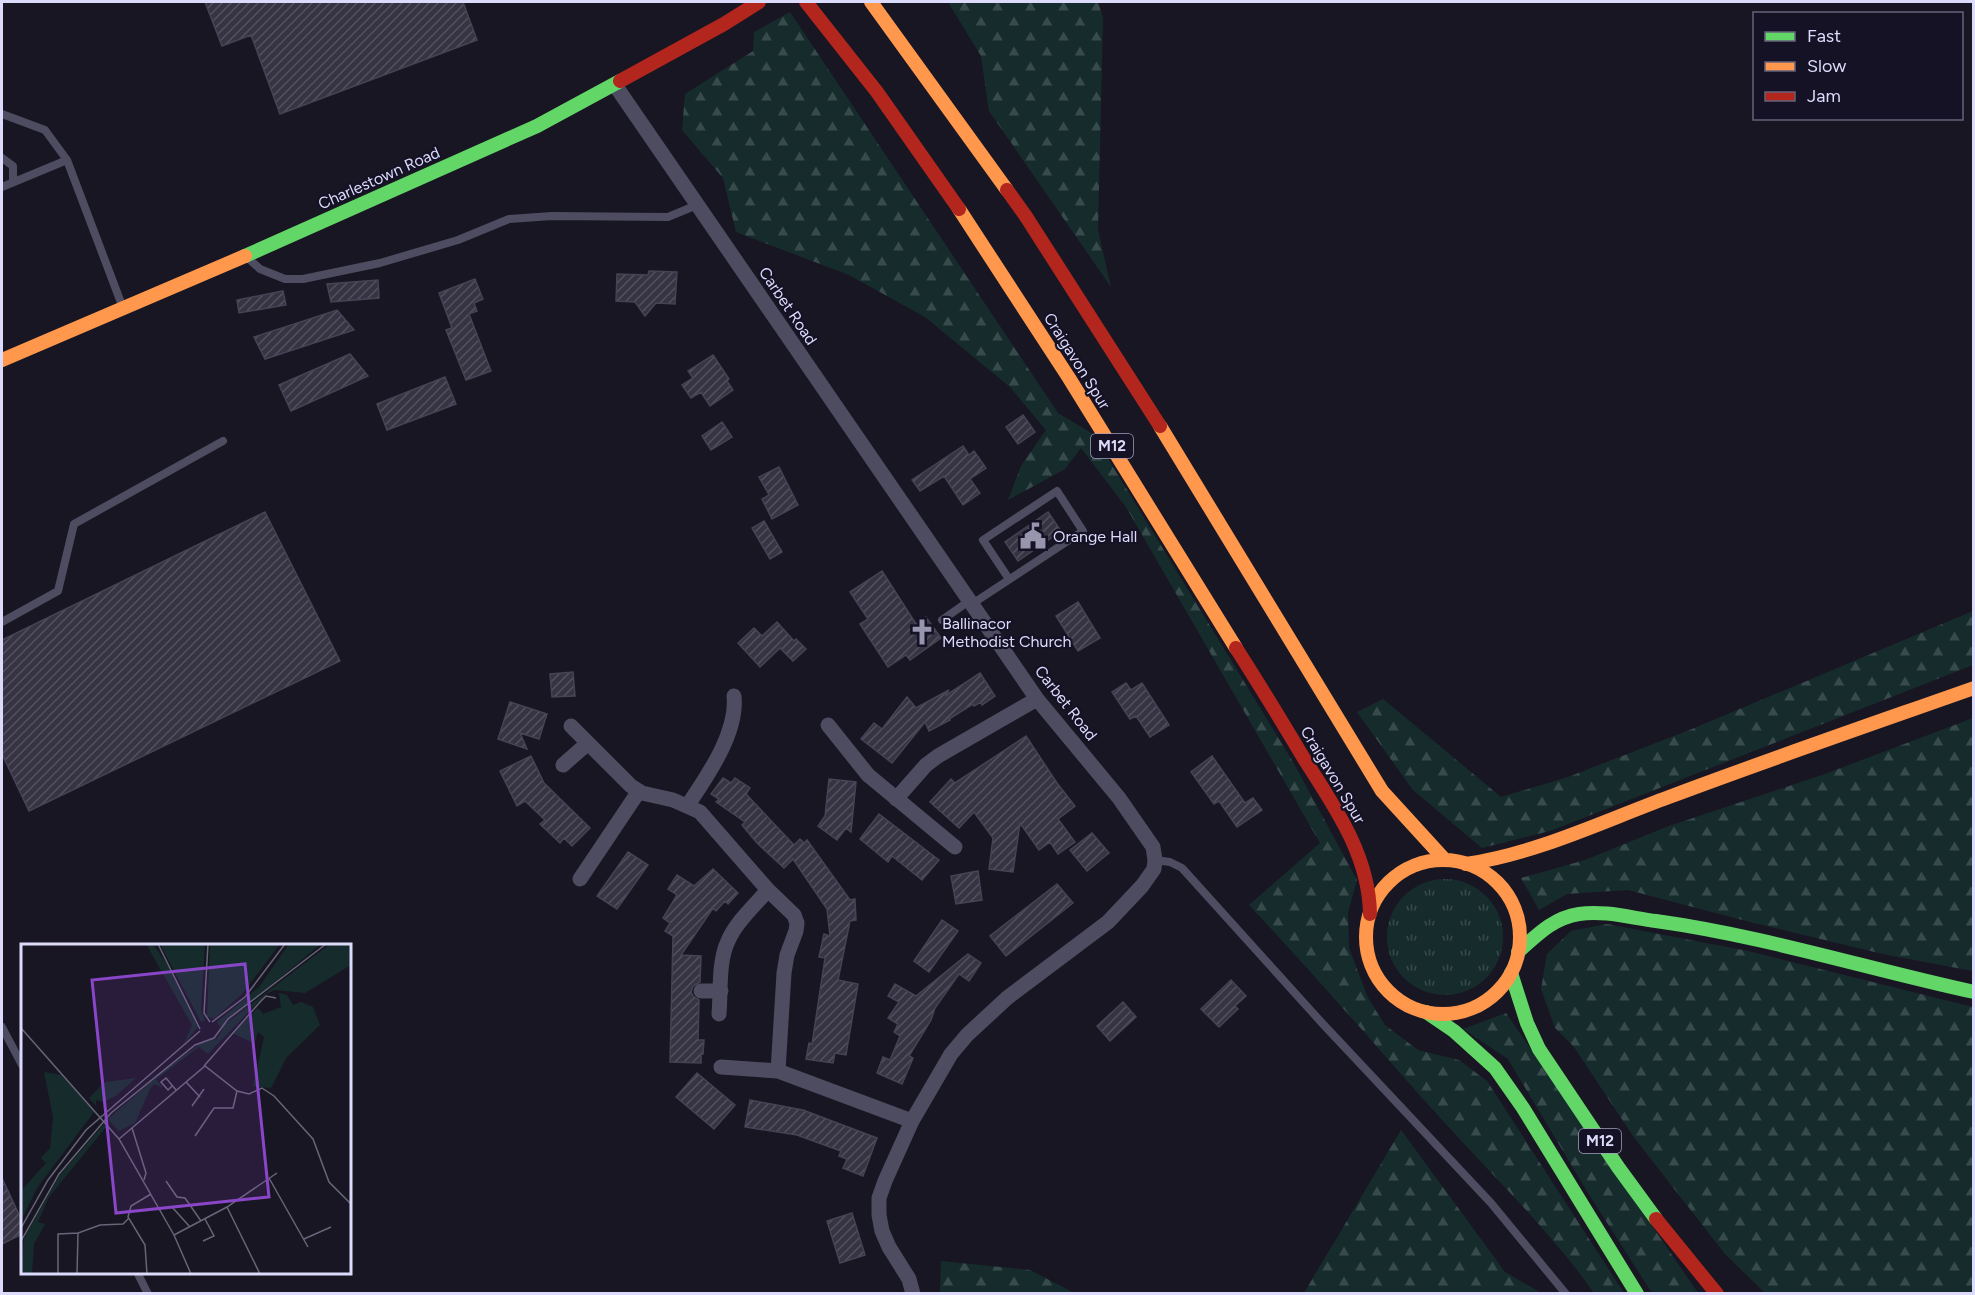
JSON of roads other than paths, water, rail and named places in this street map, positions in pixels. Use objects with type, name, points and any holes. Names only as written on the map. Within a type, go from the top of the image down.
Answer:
[{"type":"main road","name":"Charlestown Road","points":[[2,360],[245,256],[537,126],[615,85],[759,2]]},
{"type":"main road","name":"Craigavon Spur","points":[[806,2],[841,44],[910,137],[992,257],[1334,804],[1358,851],[1366,873],[1370,888],[1370,914]]},
{"type":"main road","name":"Craigavon Spur","points":[[872,2],[1025,215],[1157,422],[1382,792],[1445,860]]},
{"type":"main road","points":[[1466,864],[1524,853],[1664,799],[1974,688]]},
{"type":"main road","name":"M12","points":[[1445,860],[1466,864],[1485,873],[1505,891],[1518,919],[1518,952],[1511,973],[1500,988],[1484,1002],[1467,1010],[1445,1014],[1426,1012],[1404,1004],[1386,989],[1375,974],[1368,957],[1366,934],[1370,914],[1380,892],[1397,875],[1408,868],[1445,860]]},
{"type":"main road","points":[[1518,952],[1539,933],[1561,918],[1585,913],[1599,913],[1676,923],[1974,992]]},
{"type":"main road","name":"M12","points":[[1511,973],[1534,1039],[1627,1183],[1692,1266],[1717,1293]]},
{"type":"main road","name":"M12","points":[[1426,1012],[1454,1031],[1495,1068],[1523,1108],[1637,1293]]},
{"type":"street","name":"Carbet Road","points":[[615,85],[1036,699],[1119,798],[1150,840],[1155,860]]},
{"type":"street","points":[[687,805],[709,774],[720,753],[734,714],[734,696]]},
{"type":"street","points":[[896,800],[926,765],[938,756],[1036,699]]},
{"type":"street","points":[[828,725],[868,775],[955,847]]},
{"type":"street","points":[[571,726],[631,786],[639,791],[687,805],[700,812],[768,890],[794,915],[797,923],[796,931],[787,955],[784,973],[778,1071]]},
{"type":"street","points":[[563,765],[588,743]]},
{"type":"street","points":[[580,879],[639,791]]},
{"type":"street","points":[[914,1293],[909,1279],[889,1247],[882,1231],[879,1215],[879,1198],[912,1121],[951,1053],[967,1035],[1007,998],[1108,922],[1150,877],[1155,860]]},
{"type":"street","points":[[719,1014],[727,942],[732,932],[768,890]]},
{"type":"street","points":[[701,991],[721,991]]},
{"type":"street","points":[[721,1067],[778,1071],[912,1121]]},
{"type":"lane","points":[[2,114],[45,130],[67,160],[123,308]]},
{"type":"lane","points":[[2,158],[13,166],[13,182]]},
{"type":"lane","points":[[2,187],[67,160]]},
{"type":"lane","points":[[245,256],[260,269],[285,279],[303,279],[416,253],[459,240],[509,219],[552,216],[668,217],[697,205]]},
{"type":"lane","points":[[2,622],[58,591],[74,524],[223,441]]},
{"type":"lane","points":[[942,620],[1009,579],[1083,531],[1057,491],[983,540],[1009,579]]},
{"type":"lane","points":[[1155,860],[1170,862],[1182,868],[1322,1023],[1491,1203],[1566,1293]]},
{"type":"lane","points":[[2,1027],[21,1063]]},
{"type":"lane","points":[[138,1274],[148,1293]]},
{"type":"place","name":"Orange Hall","points":[[1033,536]]},
{"type":"place","name":"Ballinacor Methodist Church","points":[[922,632]]}]
